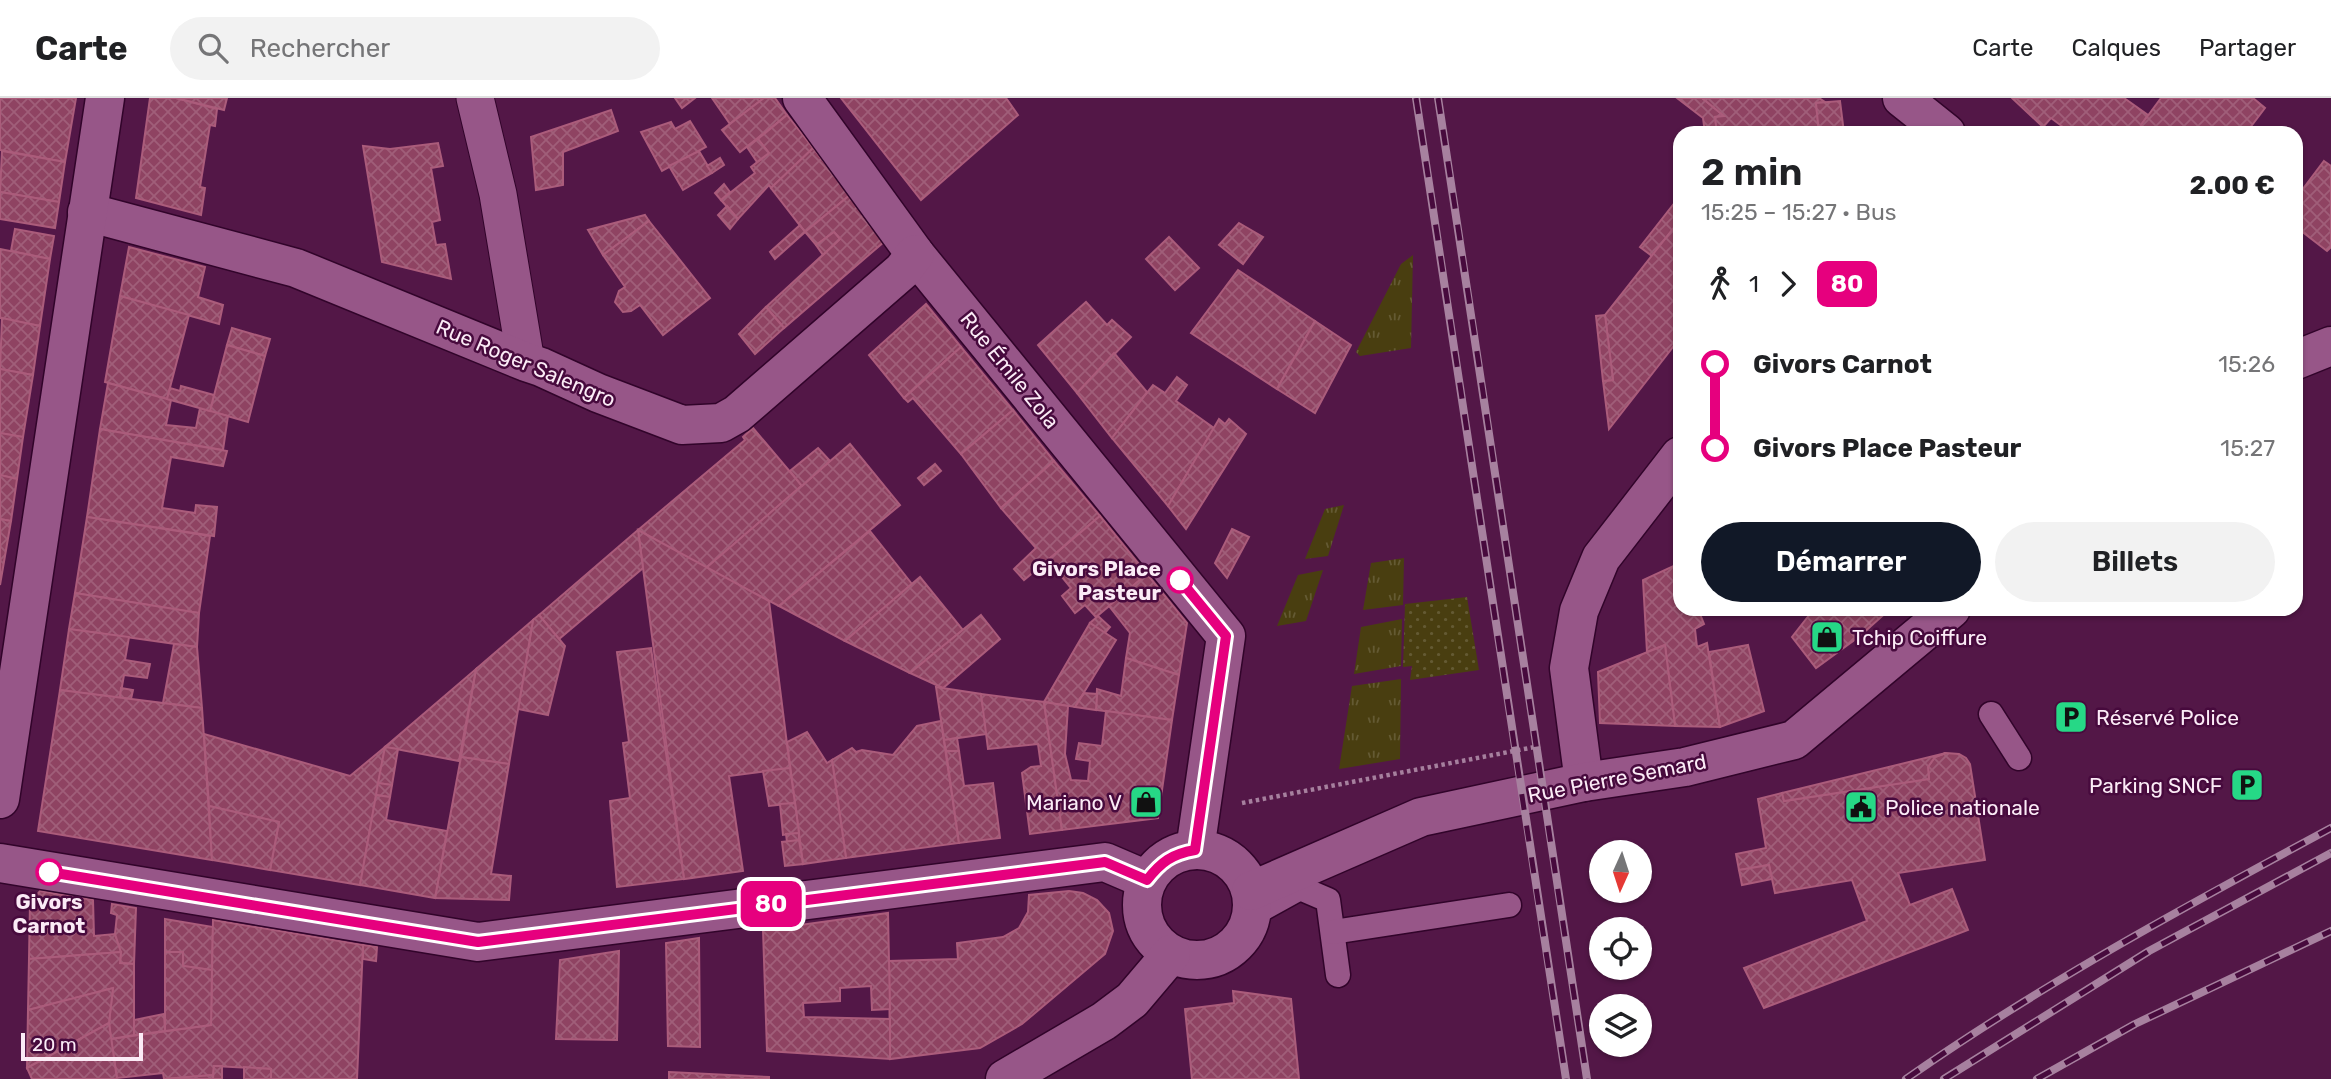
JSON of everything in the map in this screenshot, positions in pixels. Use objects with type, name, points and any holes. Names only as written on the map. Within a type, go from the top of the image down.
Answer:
[{"type":"street","points":[[0,799],[105,98]]},
{"type":"street","points":[[475,98],[498,194],[526,362]]},
{"type":"street","name":"Rue Émile Zola","points":[[802,98],[915,254],[1226,636],[1202,810]]},
{"type":"street","points":[[1902,98],[1934,126]]},
{"type":"street","name":"Rue Roger Salengro","points":[[87,212],[296,268],[682,425],[721,423],[737,414],[883,288],[903,270],[915,254]]},
{"type":"street","points":[[2303,357],[2331,346]]},
{"type":"street","points":[[1584,782],[1569,668],[1579,611],[1601,558],[1673,465]]},
{"type":"street","name":"Rue Pierre Semard","points":[[1251,903],[1421,817],[1584,782],[1685,767],[1794,740],[1943,616]]},
{"type":"street","points":[[1195,850],[1202,810]]},
{"type":"street","points":[[1195,850],[1215,853],[1232,862],[1244,876],[1251,903],[1245,933],[1232,948],[1215,958],[1196,961],[1171,954],[1158,945],[1144,925],[1141,907],[1147,880],[1158,865],[1176,854],[1195,850]]},
{"type":"street","points":[[0,863],[478,942],[1105,862],[1147,880]]},
{"type":"street","points":[[1005,1079],[1123,1007],[1171,954]]},
{"type":"lane","points":[[1991,714],[2019,758]]},
{"type":"lane","points":[[1251,903],[1300,888],[1328,900],[1338,975]]},
{"type":"lane","points":[[1333,932],[1508,905]]},
{"type":"path","points":[[1202,810],[1578,739]]},
{"type":"green space","points":[[1413,255],[1411,348],[1360,356],[1356,352],[1401,264]]},
{"type":"green space","points":[[1344,505],[1328,556],[1305,559],[1325,509]]},
{"type":"green space","points":[[1404,558],[1403,605],[1363,610],[1371,563]]},
{"type":"green space","points":[[1323,570],[1306,621],[1277,626],[1298,575]]},
{"type":"green space","points":[[1467,597],[1479,670],[1410,680],[1412,666],[1403,667],[1405,604]]},
{"type":"green space","points":[[1402,619],[1401,666],[1354,674],[1361,627]]},
{"type":"green space","points":[[1401,679],[1400,759],[1339,769],[1352,686]]},
{"type":"building","points":[[0,98],[76,98],[65,162],[0,150]]},
{"type":"building","points":[[150,98],[176,98],[217,109],[215,126],[210,125],[200,187],[205,188],[201,215],[136,198]]},
{"type":"building","points":[[176,98],[227,98],[224,110]]},
{"type":"building","points":[[675,98],[695,98],[682,108]]},
{"type":"building","points":[[712,98],[764,98],[730,124]]},
{"type":"building","points":[[764,98],[775,98],[787,115],[740,152],[722,130]]},
{"type":"building","points":[[841,98],[1006,98],[1018,115],[921,200]]},
{"type":"building","points":[[1677,98],[1702,98],[1724,116],[1715,117],[1716,126],[1704,126],[1703,118]]},
{"type":"building","points":[[1702,98],[1819,98],[1825,102],[1816,103],[1818,126],[1716,126],[1715,117],[1724,116]]},
{"type":"building","points":[[2012,98],[2124,98],[2148,115],[2142,126],[2062,126],[2051,118],[2042,126]]},
{"type":"building","points":[[2161,98],[2253,98],[2265,108],[2251,126],[2141,125]]},
{"type":"building","points":[[1840,101],[1843,126],[1818,126],[1816,103]]},
{"type":"building","points":[[611,110],[618,131],[563,152],[563,185],[536,190],[531,137]]},
{"type":"building","points":[[787,115],[813,148],[771,188],[769,185],[738,219],[721,200],[755,173],[751,167],[769,153],[758,139]]},
{"type":"building","points":[[690,121],[706,147],[662,171],[641,132],[671,122],[675,129]]},
{"type":"building","points":[[758,139],[769,153],[757,162],[747,147]]},
{"type":"building","points":[[438,143],[443,166],[431,168],[440,220],[432,222],[436,245],[445,244],[451,279],[382,262],[363,146],[390,149]]},
{"type":"building","points":[[813,148],[850,195],[805,232],[771,188]]},
{"type":"building","points":[[2,151],[65,162],[59,202],[0,192]]},
{"type":"building","points":[[699,151],[712,173],[683,190],[669,166]]},
{"type":"building","points":[[720,158],[724,165],[712,173],[707,166]]},
{"type":"building","points":[[2324,161],[2331,166],[2331,247],[2327,251],[2303,232],[2303,189]]},
{"type":"building","points":[[724,184],[730,192],[721,200],[715,193]]},
{"type":"building","points":[[0,192],[59,202],[55,228],[0,219]]},
{"type":"building","points":[[850,195],[885,241],[784,328],[766,307],[840,239],[834,232],[816,245],[805,232]]},
{"type":"building","points":[[1673,205],[1673,229],[1652,256],[1640,247]]},
{"type":"building","points":[[727,206],[738,219],[730,229],[718,215]]},
{"type":"building","points":[[645,215],[649,221],[603,255],[588,230]]},
{"type":"building","points":[[649,221],[710,298],[663,335],[640,305],[631,311],[623,312],[615,302],[619,291],[625,287],[603,255]]},
{"type":"building","points":[[1239,223],[1263,237],[1243,264],[1219,245]]},
{"type":"building","points":[[800,225],[805,232],[775,259],[770,252]]},
{"type":"building","points":[[15,229],[54,236],[50,259],[11,251]]},
{"type":"building","points":[[1673,229],[1673,347],[1609,429],[1603,381],[1613,380],[1605,315]]},
{"type":"building","points":[[834,232],[840,239],[823,255],[816,245]]},
{"type":"building","points":[[1169,237],[1199,268],[1175,290],[1146,259]]},
{"type":"building","points":[[129,247],[205,267],[198,297],[223,305],[219,324],[120,296]]},
{"type":"building","points":[[0,249],[50,259],[40,326],[0,318]]},
{"type":"building","points":[[1238,270],[1315,321],[1277,389],[1191,333]]},
{"type":"building","points":[[120,296],[189,315],[167,399],[105,382]]},
{"type":"building","points":[[1086,302],[1107,325],[1112,320],[1131,337],[1077,393],[1038,345]]},
{"type":"building","points":[[926,304],[961,347],[904,398],[869,355]]},
{"type":"building","points":[[766,307],[784,328],[755,354],[739,334]]},
{"type":"building","points":[[1605,315],[1613,380],[1603,381],[1596,316]]},
{"type":"building","points":[[2,318],[40,326],[33,375],[0,369]]},
{"type":"building","points":[[1315,321],[1351,345],[1315,413],[1277,389]]},
{"type":"building","points":[[232,328],[270,339],[265,356],[227,345]]},
{"type":"building","points":[[227,345],[265,356],[248,422],[210,411]]},
{"type":"building","points":[[961,347],[1013,410],[961,454],[913,398],[908,402],[904,398]]},
{"type":"building","points":[[1114,353],[1147,392],[1112,438],[1077,393]]},
{"type":"building","points":[[0,369],[33,375],[23,437],[0,433]]},
{"type":"building","points":[[1177,377],[1187,385],[1176,401],[1214,428],[1168,506],[1112,438],[1153,385],[1165,393]]},
{"type":"building","points":[[108,383],[171,400],[166,425],[196,428],[200,408],[228,416],[223,450],[100,429]]},
{"type":"building","points":[[181,386],[214,395],[210,411],[167,399],[170,388],[180,391]]},
{"type":"building","points":[[1013,410],[1054,461],[1001,508],[961,454]]},
{"type":"building","points":[[1219,419],[1225,424],[1229,419],[1246,434],[1186,529],[1168,506]]},
{"type":"building","points":[[753,428],[802,486],[706,568],[638,530],[745,440],[743,437]]},
{"type":"building","points":[[100,429],[227,451],[223,466],[171,457],[162,508],[195,513],[196,505],[217,507],[214,536],[87,517]]},
{"type":"building","points":[[0,433],[23,437],[17,479],[0,475]]},
{"type":"building","points":[[850,444],[900,505],[779,606],[706,568]]},
{"type":"building","points":[[818,448],[830,461],[802,486],[790,471]]},
{"type":"building","points":[[1054,461],[1100,516],[1024,580],[1014,569],[1036,548],[1001,508]]},
{"type":"building","points":[[935,464],[941,471],[924,485],[918,478]]},
{"type":"building","points":[[0,475],[17,479],[11,521],[0,519]]},
{"type":"building","points":[[1100,516],[1147,574],[1096,617],[1085,605],[1075,613],[1062,596],[1071,588],[1048,560]]},
{"type":"building","points":[[87,517],[210,536],[199,613],[75,593]]},
{"type":"building","points":[[0,519],[11,521],[0,585]]},
{"type":"building","points":[[1232,529],[1249,537],[1227,578],[1215,563]]},
{"type":"building","points":[[638,530],[769,601],[790,768],[729,776],[743,871],[684,879]]},
{"type":"building","points":[[638,530],[643,568],[559,639],[539,615]]},
{"type":"building","points":[[870,531],[912,584],[845,641],[779,606]]},
{"type":"building","points":[[1048,560],[1054,567],[1042,575],[1037,569]]},
{"type":"building","points":[[1673,566],[1673,616],[1701,616],[1704,624],[1695,629],[1697,647],[1707,643],[1720,727],[1675,726],[1665,645],[1647,652],[1643,580]]},
{"type":"building","points":[[1147,574],[1187,623],[1179,675],[1126,658],[1130,633],[1109,606]]},
{"type":"building","points":[[920,577],[963,630],[910,673],[845,641]]},
{"type":"building","points":[[75,593],[199,613],[197,647],[69,629]]},
{"type":"building","points":[[539,615],[565,646],[548,715],[518,709],[533,620]]},
{"type":"building","points":[[981,615],[1000,639],[943,688],[910,673]]},
{"type":"building","points":[[1098,616],[1110,627],[1105,633],[1090,623]]},
{"type":"building","points":[[1808,616],[1882,616],[1816,668],[1792,637]]},
{"type":"building","points":[[533,620],[509,764],[461,757],[476,669]]},
{"type":"building","points":[[1090,623],[1116,640],[1075,707],[1044,702]]},
{"type":"building","points":[[69,629],[129,637],[125,660],[150,664],[147,678],[124,675],[120,698],[60,690]]},
{"type":"building","points":[[174,644],[197,647],[202,708],[163,703]]},
{"type":"building","points":[[1665,645],[1675,726],[1600,723],[1598,672]]},
{"type":"building","points":[[1748,645],[1764,711],[1720,727],[1709,652]]},
{"type":"building","points":[[651,648],[684,879],[617,887],[610,801],[630,798],[623,743],[629,742],[617,652]]},
{"type":"building","points":[[1126,658],[1179,675],[1172,720],[1096,710],[1097,689],[1121,696]]},
{"type":"building","points":[[476,669],[459,761],[385,747]]},
{"type":"building","points":[[936,687],[981,694],[987,734],[944,740]]},
{"type":"building","points":[[121,688],[133,690],[131,699],[120,698]]},
{"type":"building","points":[[60,690],[202,708],[212,860],[38,831]]},
{"type":"building","points":[[1084,693],[1097,694],[1096,710],[1075,707]]},
{"type":"building","points":[[981,694],[1044,702],[1062,830],[1030,834],[1022,773],[1031,767],[1041,766],[1038,744],[988,749]]},
{"type":"building","points":[[1044,702],[1068,706],[1065,754],[1071,780],[1088,781],[1090,761],[1076,759],[1079,743],[1102,746],[1106,711],[1172,720],[1158,818],[1062,830]]},
{"type":"building","points":[[941,721],[959,843],[846,858],[832,760],[852,748],[856,752],[862,750],[893,755],[917,726]]},
{"type":"building","points":[[807,732],[827,763],[832,760],[846,858],[803,864],[787,742]]},
{"type":"building","points":[[204,734],[350,776],[385,747],[360,885],[270,870],[279,822],[209,806]]},
{"type":"building","points":[[957,738],[959,751],[946,751],[944,740]]},
{"type":"building","points":[[385,747],[398,749],[392,785],[378,783]]},
{"type":"building","points":[[946,751],[959,751],[964,786],[993,783],[1000,838],[959,843]]},
{"type":"building","points":[[1946,753],[1959,754],[1970,764],[1985,860],[1898,873],[1910,905],[1952,889],[1968,930],[1764,1008],[1744,968],[1867,921],[1852,880],[1775,893],[1769,865],[1739,870],[1736,854],[1766,848],[1758,799],[1782,793],[1784,801],[1929,779],[1928,767],[1935,757]]},
{"type":"building","points":[[1946,753],[1935,757],[1928,767],[1929,779],[1784,801],[1782,793]]},
{"type":"building","points":[[461,757],[509,764],[491,874],[511,876],[509,900],[435,898]]},
{"type":"building","points":[[790,768],[795,803],[769,806],[763,771]]},
{"type":"building","points":[[378,783],[392,785],[390,797],[376,795]]},
{"type":"building","points":[[376,795],[390,797],[386,820],[447,831],[435,898],[360,885]]},
{"type":"building","points":[[795,803],[799,833],[783,835],[780,804]]},
{"type":"building","points":[[209,806],[279,822],[270,870],[212,860]]},
{"type":"building","points":[[799,833],[799,840],[787,842],[786,834]]},
{"type":"building","points":[[799,840],[803,864],[785,866],[782,842]]},
{"type":"building","points":[[1769,865],[1772,879],[1742,885],[1739,870]]},
{"type":"building","points":[[40,891],[93,900],[94,936],[115,934],[121,952],[29,959],[30,903]]},
{"type":"building","points":[[1069,891],[1083,893],[1097,900],[1109,913],[1113,931],[1105,954],[1022,1024],[980,1048],[890,1059],[889,961],[958,959],[957,943],[1003,937],[1019,928],[1028,912],[1029,895]]},
{"type":"building","points":[[112,904],[136,908],[134,964],[120,963],[121,952],[115,934],[117,915],[111,913]]},
{"type":"building","points":[[888,913],[890,1009],[872,1010],[871,986],[840,988],[840,1001],[803,1003],[804,1017],[890,1019],[890,1059],[767,1051],[763,930]]},
{"type":"building","points":[[165,919],[213,927],[212,970],[183,966],[183,952],[165,952]]},
{"type":"building","points":[[213,920],[363,945],[357,1079],[271,1079],[271,1069],[214,1066],[213,1075],[164,1079],[163,1073],[117,1078],[111,1039],[211,1025]]},
{"type":"building","points":[[699,938],[700,1047],[668,1046],[666,943]]},
{"type":"building","points":[[363,945],[377,947],[376,961],[363,959]]},
{"type":"building","points":[[619,951],[617,1040],[556,1039],[560,960]]},
{"type":"building","points":[[121,952],[120,963],[134,964],[134,1035],[111,1039],[109,1023],[113,988],[28,1010],[29,959]]},
{"type":"building","points":[[165,952],[183,952],[183,966],[212,970],[211,1025],[165,1031]]},
{"type":"building","points":[[113,988],[109,1023],[27,1068],[28,1010]]},
{"type":"building","points":[[1233,991],[1291,999],[1299,1079],[1192,1079],[1185,1009],[1234,1003]]},
{"type":"building","points":[[164,1014],[165,1031],[134,1035],[134,1020]]},
{"type":"building","points":[[109,1023],[117,1079],[32,1079],[27,1068]]},
{"type":"building","points":[[214,1066],[222,1066],[222,1079],[213,1079]]},
{"type":"building","points":[[244,1067],[271,1069],[271,1079],[244,1079]]},
{"type":"building","points":[[669,1072],[769,1077],[769,1079],[669,1079]]},
{"type":"building","points":[[213,1075],[213,1079],[164,1079]]},
{"type":"railway","points":[[1416,98],[1566,1079]]},
{"type":"railway","points":[[1438,98],[1587,1079]]},
{"type":"railway","points":[[1906,1079],[2062,978],[2331,828]]},
{"type":"railway","points":[[1944,1079],[2149,951],[2331,853]]},
{"type":"railway","points":[[2037,1079],[2135,1024],[2331,931]]},
{"type":"bus line","name":"80","points":[[49,872],[478,942],[1105,862],[1147,880],[1158,865],[1176,854],[1195,850],[1226,636],[1180,580]]},
{"type":"place","name":"Givors Place Pasteur","points":[[1180,580]]},
{"type":"place","name":"Tchip Coiffure","points":[[1827,637]]},
{"type":"place","name":"Réservé Police","points":[[2071,717]]},
{"type":"place","name":"Parking SNCF","points":[[2247,785]]},
{"type":"place","name":"Mariano V","points":[[1146,802]]},
{"type":"place","name":"Police nationale","points":[[1861,807]]},
{"type":"place","name":"Givors Carnot","points":[[49,872]]}]
